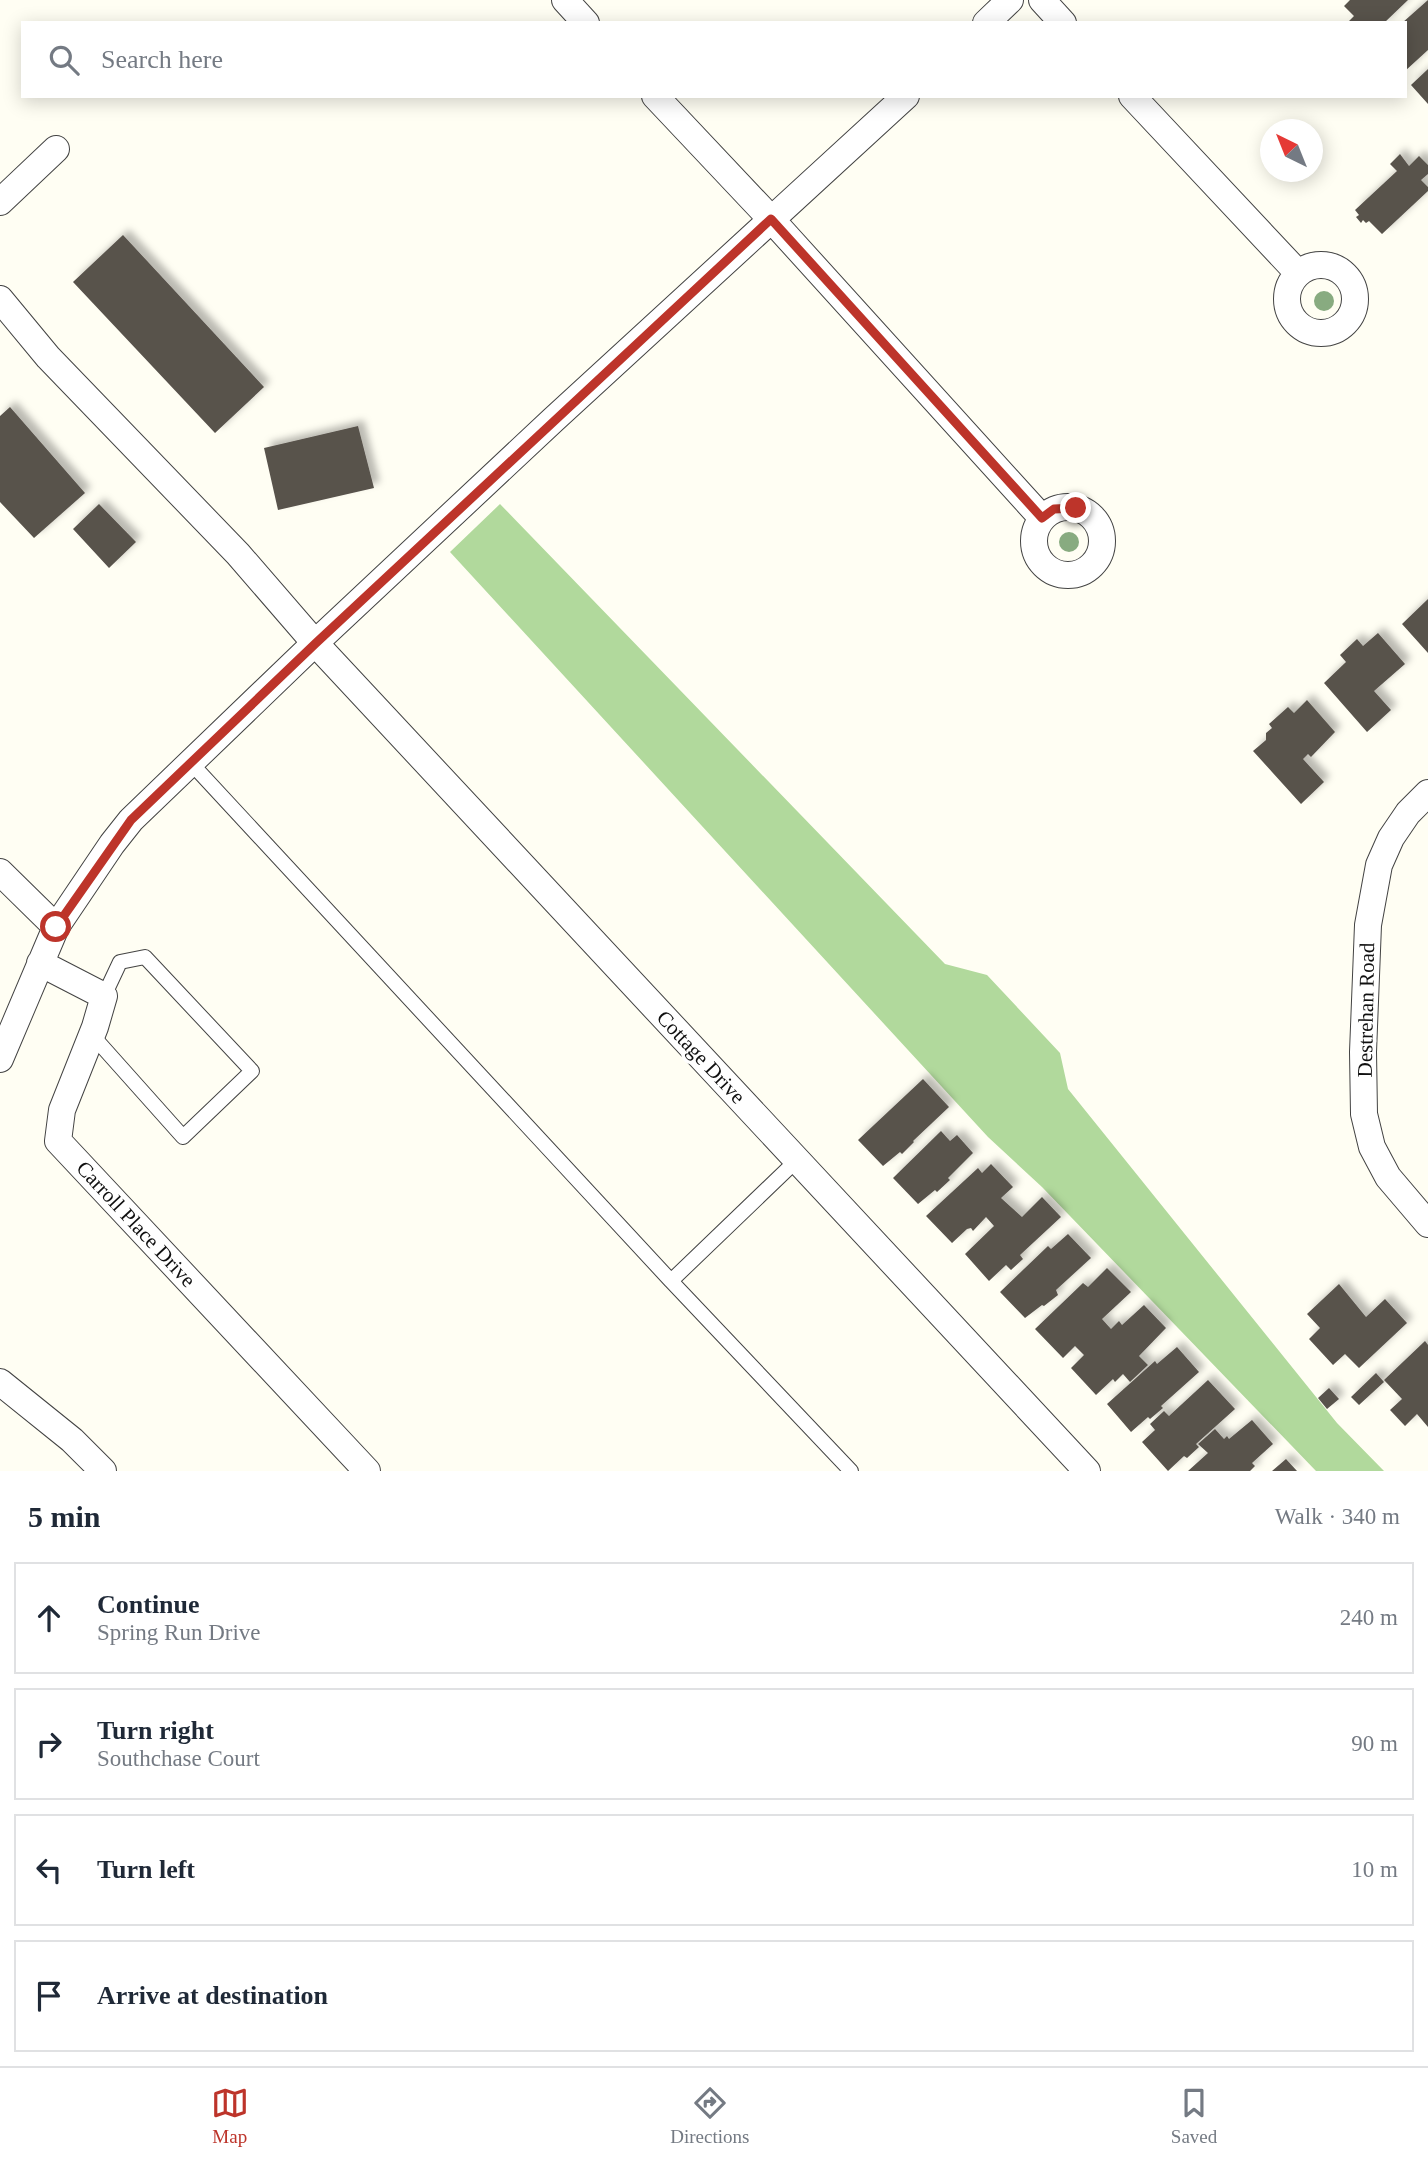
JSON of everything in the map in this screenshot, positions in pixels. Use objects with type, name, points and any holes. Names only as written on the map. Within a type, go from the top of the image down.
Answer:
[{"type":"street","points":[[565,0],[584,21]]},
{"type":"street","points":[[988,21],[1010,0]]},
{"type":"street","points":[[1042,0],[1061,21]]},
{"type":"street","points":[[657,98],[771,219],[1042,518]]},
{"type":"street","points":[[0,1059],[56,927],[131,820],[316,643],[904,98]]},
{"type":"street","points":[[1134,98],[1298,273]]},
{"type":"street","points":[[0,202],[55,149]]},
{"type":"street","name":"Cottage Drive","points":[[0,299],[48,357],[237,554],[316,643],[1087,1471]]},
{"type":"street","name":"Destrehan Road","points":[[1428,793],[1408,813],[1391,838],[1379,865],[1368,925],[1363,1052],[1364,1114],[1372,1147],[1388,1177],[1428,1224]]},
{"type":"street","points":[[0,872],[56,927]]},
{"type":"street","points":[[40,962],[104,996]]},
{"type":"street","name":"Carroll Place Drive","points":[[104,996],[92,1035],[62,1110],[58,1141],[367,1471]]},
{"type":"street","points":[[0,1382],[72,1440],[103,1471]]},
{"type":"lane","points":[[191,762],[671,1281],[851,1471]]},
{"type":"lane","points":[[92,1035],[183,1137],[252,1072],[145,957],[120,962],[104,996]]},
{"type":"lane","points":[[671,1281],[797,1160]]},
{"type":"green space","points":[[500,504],[945,964],[987,975],[1060,1053],[1068,1089],[1337,1423],[1384,1471],[1316,1471],[1042,1187],[988,1137],[450,552]]},
{"type":"building","points":[[1350,0],[1408,0],[1386,21],[1349,21],[1354,16],[1344,6]]},
{"type":"building","points":[[1428,0],[1428,50],[1407,69],[1407,21],[1404,21]]},
{"type":"building","points":[[1428,69],[1428,104],[1411,85]]},
{"type":"building","points":[[1400,154],[1409,166],[1419,156],[1428,165],[1428,174],[1421,180],[1428,187],[1428,191],[1382,234],[1369,221],[1366,223],[1363,220],[1361,223],[1355,210],[1397,171],[1390,164]]},
{"type":"building","points":[[123,235],[264,387],[215,433],[73,282]]},
{"type":"building","points":[[10,407],[85,493],[34,538],[0,502],[0,416]]},
{"type":"building","points":[[358,426],[374,488],[278,510],[264,448]]},
{"type":"building","points":[[99,504],[136,542],[109,568],[73,529]]},
{"type":"building","points":[[1428,599],[1428,653],[1402,624]]},
{"type":"building","points":[[1378,633],[1405,664],[1374,691],[1391,710],[1367,732],[1324,683],[1346,662],[1340,655],[1357,639],[1363,646]]},
{"type":"building","points":[[1307,700],[1335,732],[1311,757],[1308,754],[1303,759],[1324,782],[1301,804],[1253,751],[1266,740],[1266,733],[1272,728],[1269,724],[1288,707],[1294,713]]},
{"type":"building","points":[[923,1079],[949,1107],[902,1154],[900,1152],[883,1166],[858,1140]]},
{"type":"building","points":[[941,1131],[950,1141],[957,1135],[973,1153],[948,1178],[950,1180],[918,1204],[893,1178]]},
{"type":"building","points":[[991,1164],[1013,1187],[1001,1198],[1022,1217],[1042,1197],[1061,1217],[1020,1255],[1023,1259],[1011,1270],[1006,1265],[989,1281],[965,1254],[994,1226],[986,1217],[973,1231],[971,1228],[967,1229],[952,1243],[926,1216],[978,1168],[982,1173]]},
{"type":"building","points":[[1068,1234],[1091,1258],[1056,1290],[1058,1295],[1025,1318],[1000,1292],[1048,1246],[1051,1249]]},
{"type":"building","points":[[1107,1268],[1131,1292],[1102,1319],[1111,1329],[1119,1321],[1122,1325],[1144,1305],[1166,1328],[1139,1356],[1148,1365],[1130,1382],[1123,1374],[1115,1382],[1113,1379],[1096,1395],[1071,1368],[1084,1355],[1075,1346],[1063,1358],[1035,1329],[1083,1283],[1088,1287]]},
{"type":"building","points":[[1339,1284],[1366,1317],[1385,1299],[1407,1323],[1359,1368],[1345,1354],[1333,1365],[1309,1339],[1320,1328],[1307,1314]]},
{"type":"building","points":[[1425,1341],[1428,1345],[1428,1427],[1417,1414],[1405,1426],[1390,1410],[1402,1399],[1384,1380]]},
{"type":"building","points":[[1177,1347],[1199,1372],[1161,1406],[1163,1408],[1131,1432],[1107,1404],[1155,1361],[1157,1364]]},
{"type":"building","points":[[1376,1373],[1384,1382],[1359,1405],[1351,1397]]},
{"type":"building","points":[[1208,1380],[1235,1409],[1196,1444],[1199,1447],[1168,1471],[1142,1442],[1155,1430],[1150,1424],[1164,1411],[1169,1416]]},
{"type":"building","points":[[1329,1388],[1339,1399],[1327,1409],[1318,1398]]},
{"type":"building","points":[[1252,1420],[1273,1444],[1252,1463],[1255,1466],[1250,1471],[1188,1471],[1208,1453],[1198,1444],[1215,1429],[1224,1439],[1227,1436],[1229,1439]]},
{"type":"building","points":[[1286,1459],[1297,1471],[1272,1471]]},
{"type":"route","points":[[56,927],[131,820],[553,420],[771,219],[1042,518],[1054,509],[1076,508]]}]
